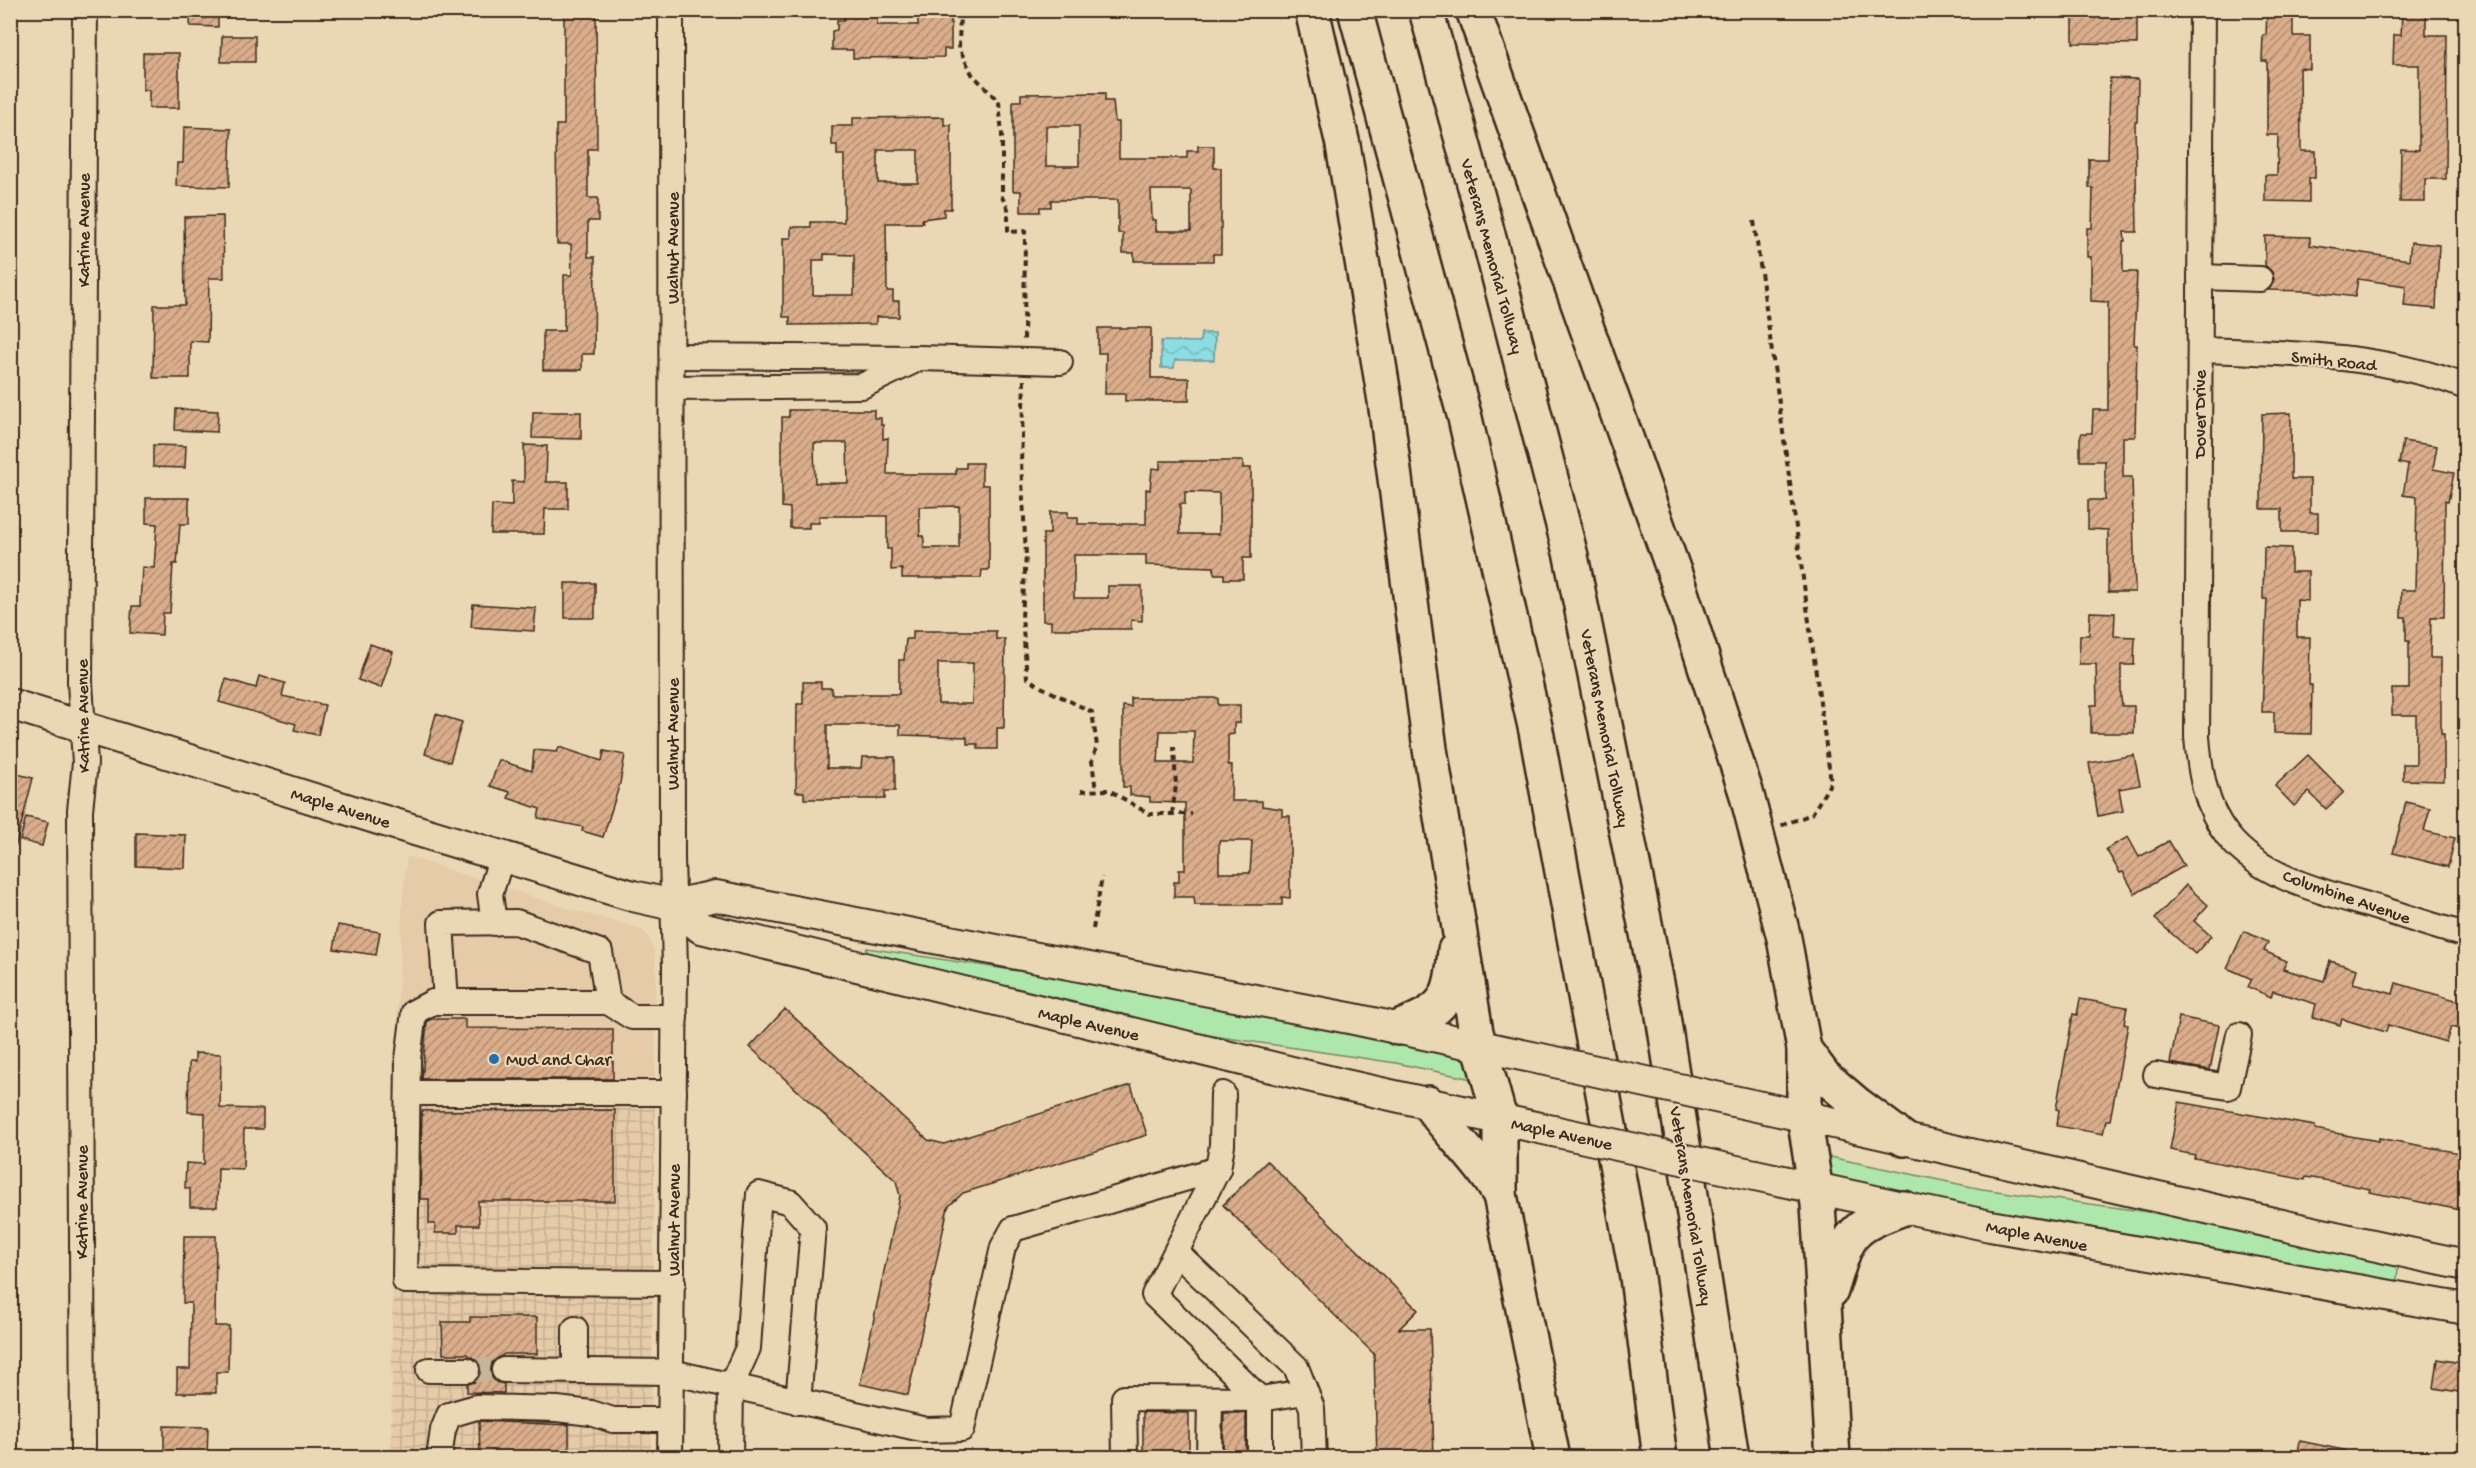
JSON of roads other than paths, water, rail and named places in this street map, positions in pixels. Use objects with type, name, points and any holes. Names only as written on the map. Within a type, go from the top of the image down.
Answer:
[{"type":"highway","points":[[1312,10],[1343,145],[1383,389],[1430,749],[1476,1032],[1500,1119],[1500,1195],[1553,1458]]},
{"type":"highway","points":[[1354,10],[1465,418],[1536,731],[1637,1277],[1660,1458]]},
{"type":"highway","name":"Veterans Memorial Tollway","points":[[1425,10],[1485,223],[1571,556],[1660,1003],[1732,1458]]},
{"type":"highway","points":[[1473,10],[1677,580],[1746,792],[1784,938],[1804,1049],[1804,1116],[1818,1204],[1826,1307],[1828,1394],[1833,1458]]},
{"type":"highway","points":[[1398,1028],[1434,1011],[1444,1001],[1452,983],[1457,918]]},
{"type":"highway","points":[[1804,1049],[1824,1076],[1904,1139]]},
{"type":"highway","points":[[1428,1103],[1447,1130],[1470,1151],[1500,1195]]},
{"type":"highway","points":[[1826,1307],[1844,1249],[1853,1233],[1867,1222],[1905,1208]]},
{"type":"main road","name":"Maple Avenue","points":[[10,704],[633,896],[674,905],[716,896],[1398,1028],[1804,1116],[2300,1231],[2466,1265]]},
{"type":"main road","name":"Maple Avenue","points":[[674,905],[701,928],[1428,1103],[1905,1208],[2099,1246],[2466,1309]]},
{"type":"street","name":"Katrine Avenue","points":[[83,1458],[80,810],[85,763],[80,670],[85,10]]},
{"type":"street","name":"Walnut Avenue","points":[[670,1458],[675,1017],[671,10]]},
{"type":"street","name":"Dover Drive","points":[[2202,10],[2196,737],[2202,780],[2215,815]]},
{"type":"street","points":[[2200,277],[2260,279]]},
{"type":"street","name":"Smith Road","points":[[2200,350],[2350,360],[2398,368],[2466,387]]},
{"type":"street","points":[[672,356],[919,358],[1060,362]]},
{"type":"street","points":[[672,388],[862,386],[919,358]]},
{"type":"street","name":"Columbine Avenue","points":[[2215,815],[2228,836],[2241,850],[2278,874],[2338,896],[2466,935]]},
{"type":"street","points":[[494,923],[490,894],[502,856]]},
{"type":"street","points":[[446,1002],[441,923],[516,922],[600,952],[608,1002]]},
{"type":"street","points":[[673,1283],[405,1281],[408,1059],[414,1012],[433,1002],[608,1002],[632,1017],[675,1017]]},
{"type":"street","points":[[2156,1075],[2228,1087],[2239,1035]]},
{"type":"street","points":[[408,1093],[674,1093]]},
{"type":"street","points":[[1223,1094],[1222,1145],[1218,1169],[1154,1295],[1260,1399],[1260,1458]]},
{"type":"street","points":[[504,1370],[671,1372],[926,1430],[962,1429],[1003,1247],[1013,1229],[1218,1169]]},
{"type":"street","points":[[730,1458],[731,1386],[748,1348],[759,1194],[790,1202],[813,1228],[798,1402]]},
{"type":"street","points":[[1177,1253],[1296,1367],[1312,1408],[1314,1458]]},
{"type":"street","points":[[575,1329],[575,1371]]},
{"type":"street","points":[[429,1370],[467,1370]]},
{"type":"street","points":[[1125,1458],[1124,1398],[1260,1399],[1305,1392]]},
{"type":"street","points":[[1209,1458],[1210,1399]]},
{"type":"street","points":[[439,1458],[443,1431],[449,1415],[476,1407],[557,1409],[591,1413],[613,1420],[670,1420]]},
{"type":"water","points":[[1201,333],[1215,333],[1214,360],[1175,360],[1174,368],[1161,368],[1161,341],[1200,342]]},
{"type":"tunnel","points":[[467,1370],[504,1370]]},
{"type":"place","name":"Mud and Char","points":[[494,1059]]}]
